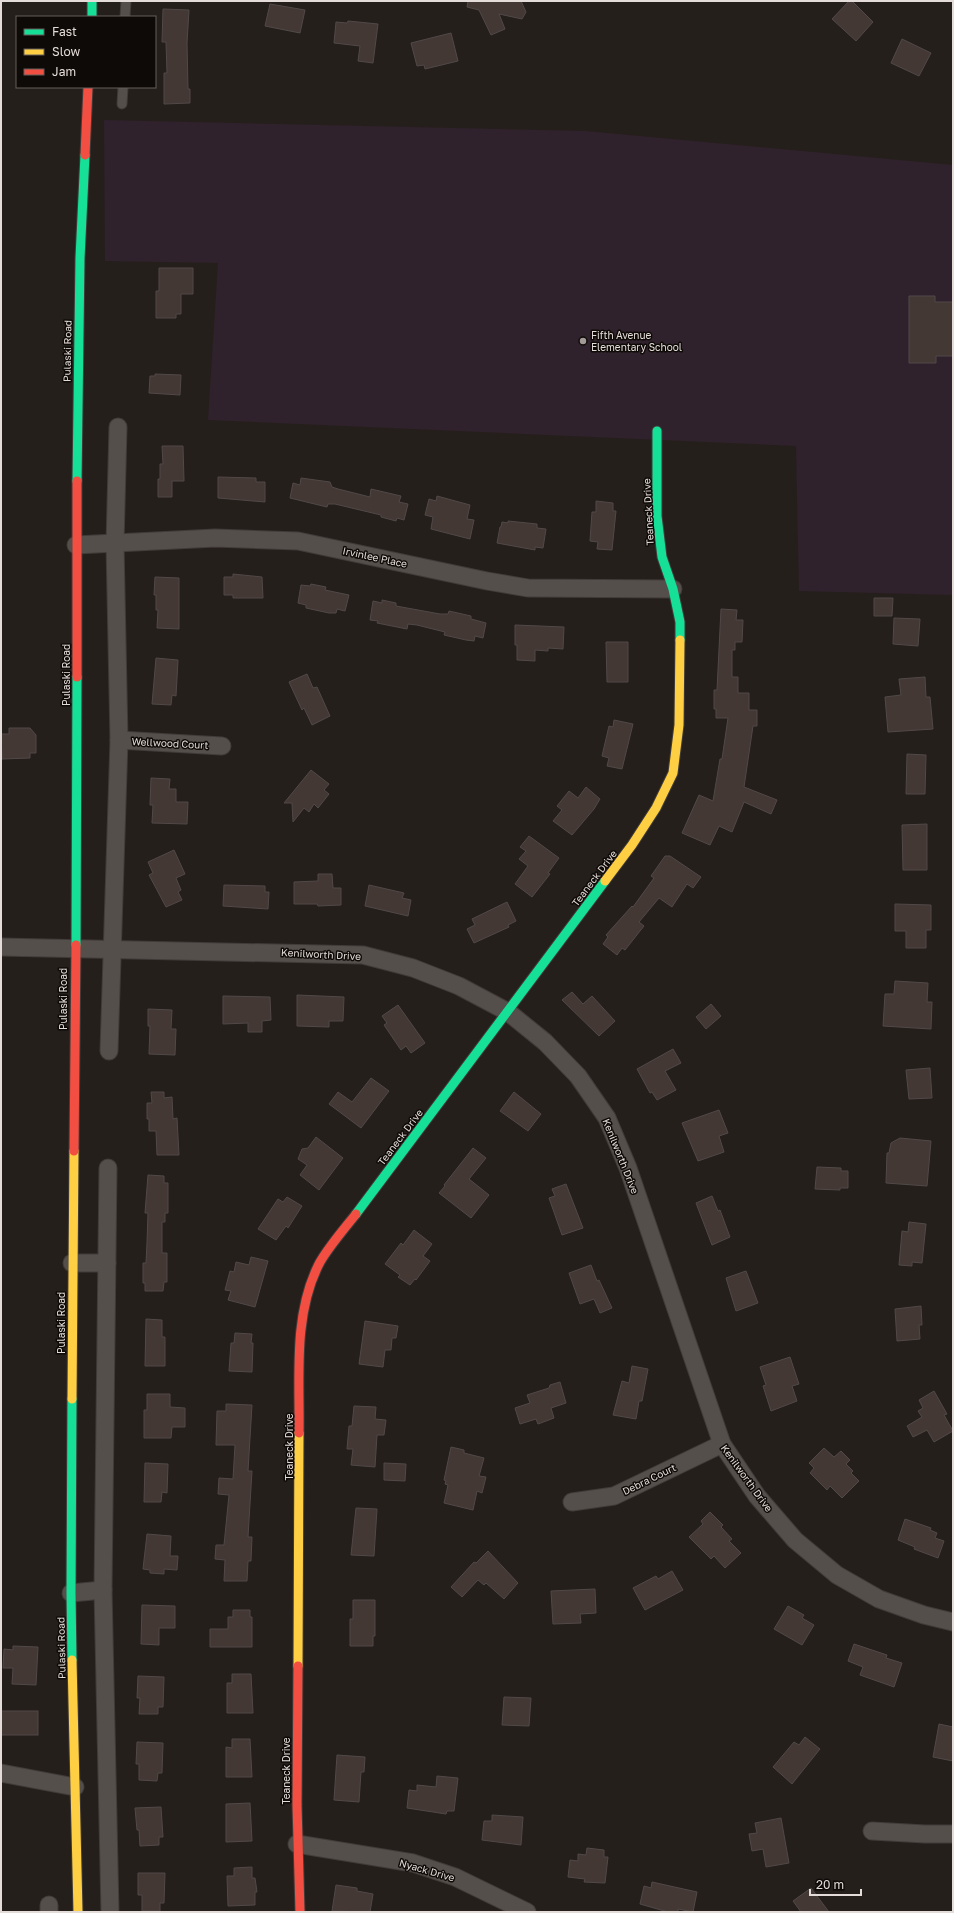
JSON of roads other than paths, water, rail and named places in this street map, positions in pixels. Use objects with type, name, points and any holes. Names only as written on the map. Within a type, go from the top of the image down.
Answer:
[{"type":"main road","points":[[92,1],[92,16]]},
{"type":"main road","name":"Pulaski Road","points":[[78,1912],[71,1593],[72,1263],[77,739],[76,545],[80,258],[88,88]]},
{"type":"main road","name":"Teaneck Drive","points":[[300,1912],[297,1844],[300,1347],[304,1303],[318,1265],[632,845],[656,808],[673,773],[680,725],[680,622],[673,589],[662,557],[657,516],[657,431]]},
{"type":"street","points":[[109,1051],[119,740],[115,544],[118,427]]},
{"type":"street","name":"Irvinlee Place","points":[[76,545],[215,538],[298,541],[487,581],[528,588],[673,589]]},
{"type":"street","name":"Wellwood Court","points":[[119,740],[222,746]]},
{"type":"street","name":"Kenilworth Drive","points":[[1,947],[363,955],[413,968],[446,981],[508,1012],[545,1042],[578,1076],[607,1118],[628,1168],[722,1444],[758,1496],[795,1540],[837,1575],[879,1599],[924,1615],[953,1622]]},
{"type":"street","points":[[108,1168],[103,1590],[110,1912]]},
{"type":"street","points":[[72,1263],[107,1263]]},
{"type":"street","name":"Debra Court","points":[[572,1502],[614,1496],[722,1444]]},
{"type":"street","points":[[71,1593],[103,1590]]},
{"type":"street","points":[[1,1773],[75,1787]]},
{"type":"street","points":[[872,1831],[953,1834]]},
{"type":"street","name":"Nyack Drive","points":[[297,1844],[413,1863],[456,1877],[527,1912]]},
{"type":"lane","points":[[125,16],[126,1]]},
{"type":"lane","points":[[122,104],[123,88]]},
{"type":"place","name":"Fifth Avenue Elementary School","points":[[583,341]]}]
